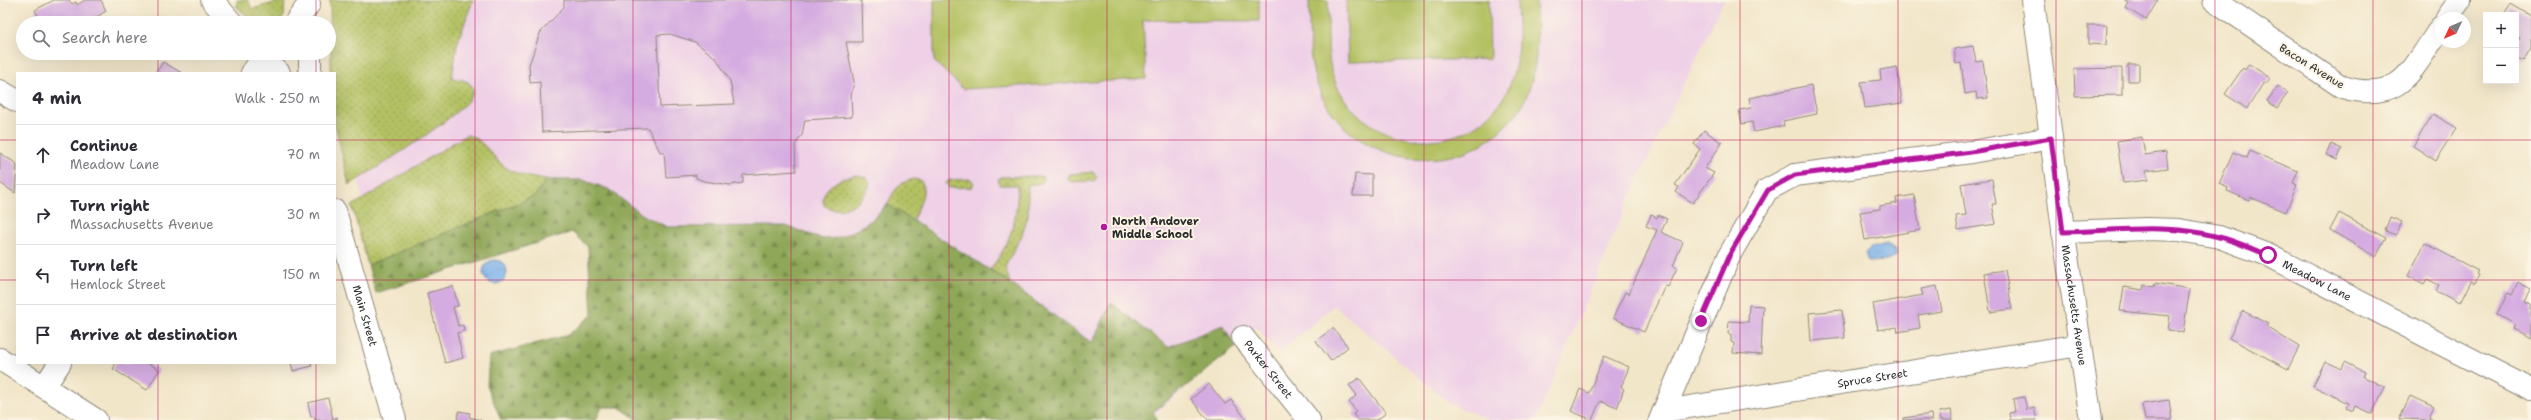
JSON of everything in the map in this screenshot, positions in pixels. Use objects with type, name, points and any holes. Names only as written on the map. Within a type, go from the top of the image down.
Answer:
[{"type":"street","points":[[212,0],[226,16]]},
{"type":"street","name":"Massachusetts Avenue","points":[[2033,0],[2063,232],[2091,420]]},
{"type":"street","name":"Bacon Avenue","points":[[2214,0],[2342,87],[2360,92],[2389,90],[2399,83],[2435,35]]},
{"type":"street","points":[[2451,12],[2460,0]]},
{"type":"street","points":[[310,60],[310,72]]},
{"type":"street","points":[[257,62],[276,72]]},
{"type":"street","points":[[0,91],[16,100]]},
{"type":"street","points":[[1662,416],[1730,254],[1768,190],[1795,175],[1971,152],[2051,138]]},
{"type":"street","name":"Main Street","points":[[336,214],[395,420]]},
{"type":"street","name":"Meadow Lane","points":[[2063,232],[2147,229],[2179,230],[2219,237],[2268,255],[2531,390]]},
{"type":"street","name":"Parker Street","points":[[1242,337],[1309,420]]},
{"type":"street","name":"Spruce Street","points":[[1662,416],[2080,345]]},
{"type":"street","points":[[0,359],[96,420]]},
{"type":"street","points":[[44,387],[59,364]]},
{"type":"shaded area","name":"North Andover Middle School","points":[[343,0],[1724,0],[1633,190],[1536,420],[1490,420],[1450,404],[1334,305],[1279,353],[1257,327],[1150,418],[584,207],[381,268],[364,208],[355,158]]},
{"type":"green space","points":[[237,0],[248,0],[252,9],[285,0],[284,16],[247,16],[237,7]]},
{"type":"green space","points":[[330,0],[473,0],[457,44],[452,78],[468,82],[470,84],[473,91],[469,100],[457,112],[397,155],[349,185],[336,128],[336,72],[331,72],[331,60],[336,60],[336,16],[330,16]]},
{"type":"green space","points":[[934,0],[1259,0],[1259,21],[1143,20],[1146,79],[963,89],[934,61]]},
{"type":"green space","points":[[1309,0],[1328,0],[1329,60],[1334,79],[1348,104],[1369,123],[1393,135],[1420,140],[1446,138],[1471,128],[1493,112],[1509,87],[1513,76],[1518,44],[1517,0],[1536,0],[1536,56],[1531,83],[1526,96],[1518,112],[1504,127],[1481,144],[1455,155],[1428,159],[1400,156],[1374,147],[1351,133],[1332,113],[1318,87],[1312,66],[1309,33]]},
{"type":"green space","points":[[1346,0],[1489,0],[1490,59],[1348,62]]},
{"type":"green space","points":[[466,135],[478,140],[510,170],[532,178],[546,180],[535,196],[368,265],[352,206]]},
{"type":"green space","points":[[1093,172],[1097,177],[1094,181],[1072,182],[1067,179],[1070,174]]},
{"type":"green space","points":[[857,175],[865,177],[870,183],[863,196],[858,201],[852,206],[838,210],[831,209],[824,205],[823,199],[828,188],[845,178]]},
{"type":"green space","points":[[1042,176],[1044,180],[1042,183],[1028,185],[1028,216],[1022,235],[1005,267],[1010,283],[990,269],[997,260],[1008,240],[1015,219],[1016,208],[1017,185],[1000,185],[998,179],[1002,177]]},
{"type":"green space","points":[[915,179],[921,181],[923,185],[923,195],[912,221],[887,204],[901,184]]},
{"type":"green space","points":[[971,179],[974,183],[972,187],[949,188],[946,183],[950,180]]},
{"type":"green space","points":[[546,180],[583,180],[608,189],[643,215],[667,227],[786,226],[823,239],[837,238],[858,229],[873,219],[887,204],[1010,283],[1092,343],[1111,303],[1168,347],[1223,325],[1236,347],[1153,412],[1158,420],[638,420],[619,407],[602,407],[596,420],[501,420],[487,386],[489,356],[568,335],[592,315],[588,247],[572,232],[376,293],[368,265],[535,196]]},
{"type":"water","points":[[1887,244],[1896,250],[1896,256],[1887,261],[1868,262],[1865,253],[1870,248]]},
{"type":"water","points":[[495,260],[503,264],[507,272],[503,280],[495,284],[487,280],[483,272],[487,264]]},
{"type":"building","points":[[54,0],[69,0],[72,4],[76,2],[77,5],[85,0],[101,0],[106,11],[98,16],[38,16],[35,10]]},
{"type":"building","points":[[564,0],[861,0],[862,42],[846,42],[854,82],[851,96],[852,117],[805,120],[802,135],[795,145],[796,171],[743,175],[743,183],[730,185],[704,181],[696,178],[696,175],[666,177],[664,152],[660,152],[648,128],[542,132],[540,82],[530,83],[529,65],[540,33],[564,7]],"holes":[[[670,34],[695,42],[716,58],[730,81],[734,104],[660,107],[657,35]]]},
{"type":"building","points":[[2125,0],[2158,0],[2146,20],[2126,8],[2129,3]]},
{"type":"building","points":[[2511,4],[2531,16],[2531,48],[2523,61],[2519,59],[2519,12],[2506,12]]},
{"type":"building","points":[[2088,25],[2107,25],[2106,45],[2088,44]]},
{"type":"building","points":[[1973,46],[1976,62],[1983,61],[1988,98],[1977,99],[1976,92],[1965,94],[1961,63],[1956,64],[1954,49]]},
{"type":"building","points":[[163,62],[180,72],[157,72]]},
{"type":"building","points":[[2128,64],[2139,64],[2139,81],[2128,81]]},
{"type":"building","points":[[2249,64],[2270,78],[2266,84],[2264,82],[2247,109],[2225,94],[2243,68],[2245,70]]},
{"type":"building","points":[[1897,67],[1902,103],[1865,108],[1861,82],[1881,80],[1880,70]]},
{"type":"building","points":[[2122,68],[2122,95],[2075,96],[2074,69]]},
{"type":"building","points":[[1811,85],[1817,114],[1783,121],[1784,126],[1754,132],[1752,122],[1742,124],[1739,110],[1751,108],[1749,98]]},
{"type":"building","points":[[2278,86],[2288,93],[2277,108],[2267,101]]},
{"type":"building","points":[[2433,114],[2457,128],[2436,161],[2413,146]]},
{"type":"building","points":[[1704,130],[1722,143],[1705,168],[1714,173],[1693,203],[1676,192],[1679,187],[1675,185],[1700,149],[1694,144]]},
{"type":"building","points":[[2142,137],[2145,155],[2166,152],[2168,168],[2146,171],[2148,180],[2123,183],[2117,141]]},
{"type":"building","points":[[2331,144],[2342,149],[2337,160],[2326,155]]},
{"type":"building","points":[[2250,151],[2298,171],[2293,183],[2297,185],[2286,212],[2250,197],[2249,200],[2227,191],[2228,188],[2219,184],[2233,152],[2247,158]]},
{"type":"building","points":[[0,153],[16,163],[15,193],[0,183]]},
{"type":"building","points":[[1355,174],[1372,175],[1372,196],[1353,196]]},
{"type":"building","points":[[1992,179],[1996,204],[1992,204],[1996,224],[1958,230],[1956,216],[1966,215],[1961,184]]},
{"type":"building","points":[[1914,195],[1920,230],[1865,240],[1860,212],[1880,209],[1880,206],[1897,203],[1896,198]]},
{"type":"building","points":[[2339,213],[2386,238],[2376,257],[2330,230]]},
{"type":"building","points":[[1651,215],[1657,218],[1658,215],[1667,219],[1661,232],[1683,242],[1673,266],[1677,268],[1668,287],[1665,286],[1644,332],[1613,318],[1625,292],[1629,294],[1657,230],[1646,226]]},
{"type":"building","points":[[2390,217],[2402,222],[2396,235],[2385,231]]},
{"type":"building","points":[[2425,243],[2478,271],[2476,273],[2479,275],[2475,283],[2471,281],[2460,303],[2436,291],[2439,285],[2427,279],[2424,284],[2408,276]]},
{"type":"building","points":[[2005,270],[2012,309],[1990,312],[1984,273]]},
{"type":"building","points":[[2518,282],[2531,289],[2525,302],[2531,305],[2531,338],[2513,329],[2515,324],[2497,315],[2508,292],[2512,294]]},
{"type":"building","points":[[2155,283],[2190,289],[2183,332],[2168,330],[2170,316],[2120,311],[2124,287],[2143,290],[2144,285],[2154,287]]},
{"type":"building","points":[[453,286],[458,306],[453,307],[458,326],[463,325],[464,331],[457,333],[463,358],[445,363],[427,293]]},
{"type":"building","points":[[1937,286],[1942,311],[1918,315],[1920,328],[1898,332],[1897,327],[1878,330],[1873,304],[1923,295],[1921,289]]},
{"type":"building","points":[[1749,305],[1763,306],[1761,355],[1733,353],[1734,343],[1731,342],[1731,334],[1728,334],[1729,321],[1748,322]]},
{"type":"building","points":[[1842,310],[1845,338],[1811,341],[1809,313]]},
{"type":"building","points":[[2243,311],[2269,324],[2267,327],[2299,347],[2288,369],[2229,338]]},
{"type":"building","points":[[1333,328],[1348,347],[1331,361],[1316,341]]},
{"type":"building","points":[[1604,356],[1629,367],[1621,387],[1624,389],[1617,408],[1600,401],[1592,420],[1571,411],[1580,389],[1589,393]]},
{"type":"building","points":[[2325,361],[2342,369],[2345,362],[2365,372],[2363,377],[2385,387],[2372,414],[2355,406],[2353,411],[2346,408],[2348,403],[2313,386]]},
{"type":"building","points":[[116,364],[150,364],[159,370],[147,390],[113,369]]},
{"type":"building","points":[[291,364],[311,364],[312,366],[293,371]]},
{"type":"building","points":[[1359,378],[1386,413],[1377,420],[1358,420],[1353,414],[1356,411],[1349,402],[1357,395],[1349,385]]},
{"type":"building","points":[[1209,384],[1225,404],[1231,400],[1247,420],[1208,420],[1191,399]]},
{"type":"building","points":[[2410,396],[2434,407],[2429,418],[2433,420],[2399,419]]},
{"type":"building","points":[[2024,397],[2027,410],[2034,408],[2037,420],[2010,420],[2009,413],[2015,412],[2013,399]]},
{"type":"building","points":[[328,398],[333,419],[337,417],[337,420],[315,420],[314,416],[311,417],[308,403]]},
{"type":"building","points":[[2169,400],[2172,420],[2145,420],[2142,404]]},
{"type":"building","points":[[1951,410],[1953,420],[1941,420],[1939,412]]},
{"type":"building","points":[[459,411],[470,413],[469,417],[481,420],[457,420]]},
{"type":"building","points":[[1931,414],[1932,420],[1903,420],[1903,418]]},
{"type":"place","name":"North Andover Middle School","points":[[1104,227]]},
{"type":"route","points":[[1701,321],[1730,254],[1768,190],[1795,175],[1971,152],[2051,138],[2063,232],[2147,229],[2179,230],[2219,237],[2268,255]]}]
